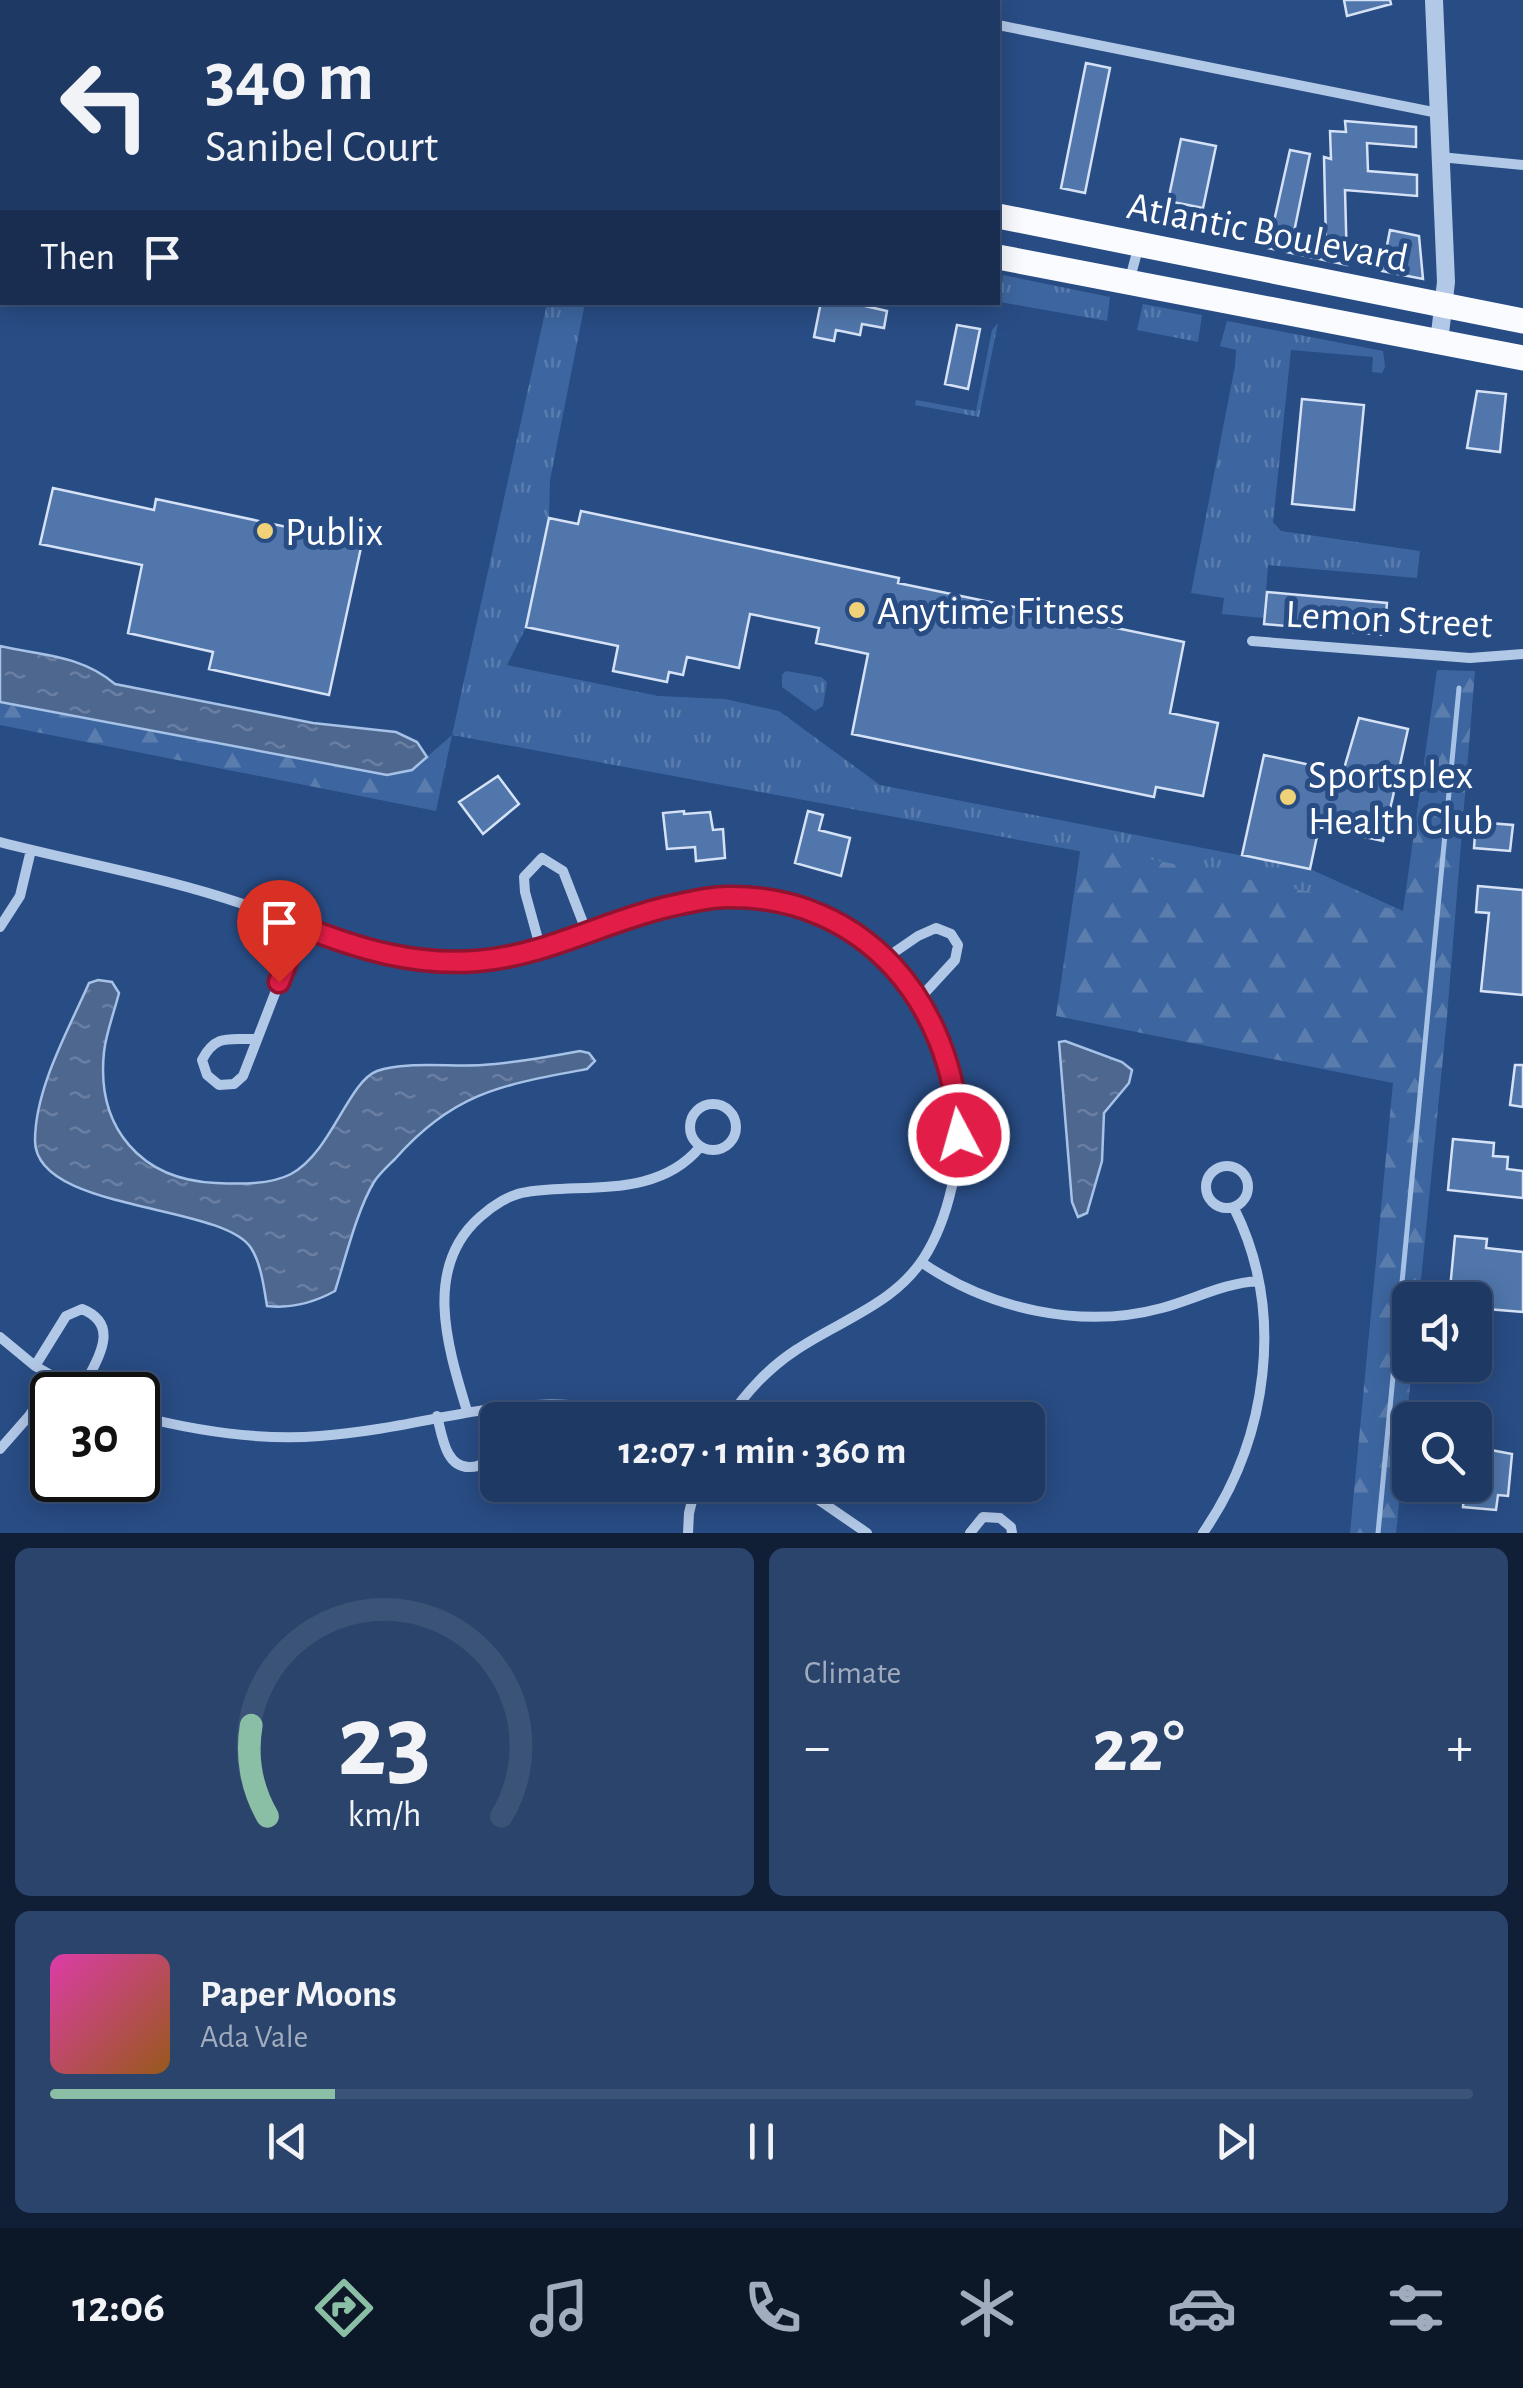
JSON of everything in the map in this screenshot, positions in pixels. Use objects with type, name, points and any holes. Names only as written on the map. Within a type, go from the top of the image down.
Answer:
[{"type":"highway","name":"Atlantic Boulevard","points":[[1000,216],[1523,320]]},
{"type":"highway","name":"Atlantic Boulevard","points":[[1000,257],[1523,358]]},
{"type":"street","points":[[1434,0],[1445,305],[1439,342]]},
{"type":"street","points":[[1000,26],[1438,113]]},
{"type":"street","points":[[1440,157],[1523,164]]},
{"type":"street","points":[[1129,283],[1140,244]]},
{"type":"street","name":"Lemon Street","points":[[1252,641],[1470,658],[1523,654]]},
{"type":"street","points":[[0,842],[194,889],[358,948],[418,961],[478,962],[541,950],[664,908],[725,897],[822,914],[860,935],[920,998],[939,1034],[958,1096],[959,1135],[948,1198],[930,1248],[906,1280],[871,1308],[781,1361],[750,1388],[740,1402]]},
{"type":"street","points":[[0,926],[20,896],[31,850]]},
{"type":"street","points":[[541,950],[524,877],[542,858],[563,870],[587,933]]},
{"type":"street","points":[[257,1039],[221,1039],[210,1045],[202,1060],[207,1075],[219,1085],[234,1084],[243,1076],[301,926]]},
{"type":"street","points":[[886,958],[936,928],[950,934],[958,945],[954,960],[920,998]]},
{"type":"street","points":[[708,1104],[726,1108],[736,1122],[732,1140],[717,1150],[700,1146],[690,1132],[693,1114],[708,1104]]},
{"type":"street","points":[[467,1411],[452,1361],[442,1297],[451,1254],[467,1228],[489,1208],[521,1192],[621,1187],[656,1178],[689,1160],[700,1146]]},
{"type":"street","points":[[1233,1166],[1247,1178],[1247,1196],[1234,1208],[1218,1207],[1206,1192],[1210,1174],[1220,1167],[1233,1166]]},
{"type":"street","points":[[1202,1533],[1217,1512],[1242,1460],[1257,1410],[1265,1334],[1254,1257],[1234,1208]]},
{"type":"street","points":[[920,1262],[943,1278],[996,1300],[1041,1312],[1087,1316],[1158,1309],[1223,1287],[1258,1281]]},
{"type":"street","points":[[35,1366],[66,1316],[82,1309],[102,1322],[106,1332],[92,1372]]},
{"type":"street","points":[[0,1337],[45,1372]]},
{"type":"street","points":[[160,1421],[206,1431],[272,1438],[367,1430],[480,1409]]},
{"type":"street","points":[[0,1449],[30,1415]]},
{"type":"street","points":[[437,1416],[448,1454],[462,1466],[480,1465]]},
{"type":"street","points":[[688,1533],[692,1502]]},
{"type":"street","points":[[822,1502],[867,1533]]},
{"type":"street","points":[[970,1533],[983,1517],[1000,1518],[1012,1533]]},
{"type":"green space","points":[[1003,275],[1110,297],[1107,321],[1000,302]]},
{"type":"green space","points":[[1143,304],[1202,315],[1198,342],[1137,330]]},
{"type":"green space","points":[[547,305],[585,305],[550,480],[549,518],[526,627],[507,665],[658,696],[725,699],[779,711],[880,785],[1310,869],[1403,911],[452,735]]},
{"type":"green space","points":[[1227,321],[1383,351],[1382,373],[1372,372],[1373,357],[1291,350],[1273,522],[1281,531],[1420,551],[1417,578],[1268,565],[1264,618],[1222,614],[1224,598],[1191,593],[1235,366],[1236,350],[1220,346]]},
{"type":"green space","points":[[998,323],[979,417],[915,405],[916,400],[976,411],[992,330]]},
{"type":"green space","points":[[1437,670],[1475,671],[1421,1282],[1392,1282],[1392,1382],[1410,1382],[1409,1402],[1392,1402],[1392,1502],[1399,1502],[1396,1533],[1350,1533],[1393,1083],[1056,1016],[1081,845],[1403,911]]},
{"type":"green space","points":[[786,671],[821,677],[827,682],[823,706],[815,711],[782,687]]},
{"type":"green space","points":[[0,703],[387,775],[412,770],[452,735],[436,811],[0,725]]},
{"type":"water","points":[[0,646],[75,662],[115,684],[313,723],[396,732],[417,742],[427,757],[412,770],[387,775],[0,702]]},
{"type":"water","points":[[112,982],[119,993],[108,1030],[103,1079],[116,1126],[145,1160],[189,1180],[254,1183],[291,1174],[317,1151],[357,1089],[377,1071],[414,1065],[494,1064],[580,1051],[589,1053],[595,1061],[587,1069],[529,1080],[481,1095],[438,1119],[374,1182],[335,1291],[302,1304],[267,1306],[254,1254],[233,1233],[96,1194],[65,1181],[43,1164],[35,1141],[40,1101],[89,983]]},
{"type":"water","points":[[1059,1042],[1122,1062],[1132,1070],[1129,1083],[1104,1113],[1102,1161],[1087,1213],[1078,1217],[1072,1202]]},
{"type":"building","points":[[1344,0],[1390,0],[1391,4],[1347,16]]},
{"type":"building","points":[[1086,63],[1110,68],[1085,193],[1061,188]]},
{"type":"building","points":[[1345,121],[1416,127],[1416,147],[1367,143],[1368,171],[1417,175],[1417,196],[1345,190],[1347,265],[1268,248],[1290,150],[1310,154],[1293,237],[1326,243],[1324,157],[1331,159],[1330,131],[1346,132]]},
{"type":"building","points":[[1181,139],[1216,146],[1203,208],[1168,201]]},
{"type":"building","points":[[1390,230],[1419,236],[1423,279],[1382,271]]},
{"type":"building","points":[[820,305],[865,305],[887,311],[884,328],[862,324],[860,335],[836,330],[834,341],[814,337]]},
{"type":"building","points":[[957,325],[980,329],[968,389],[945,384]]},
{"type":"building","points":[[1477,391],[1506,394],[1500,452],[1467,448]]},
{"type":"building","points":[[1302,399],[1364,405],[1354,510],[1292,504]]},
{"type":"building","points":[[53,488],[154,510],[156,499],[362,543],[329,695],[209,669],[213,652],[128,633],[142,565],[40,544]]},
{"type":"building","points":[[581,511],[899,578],[898,583],[1184,642],[1170,713],[1218,723],[1203,796],[1156,787],[1154,797],[852,734],[868,654],[816,643],[819,628],[750,614],[739,668],[687,657],[683,675],[669,672],[667,682],[613,671],[618,646],[526,627],[549,518],[578,524]]},
{"type":"building","points":[[1267,592],[1387,603],[1384,635],[1264,624]]},
{"type":"building","points":[[1359,718],[1408,729],[1383,841],[1319,827],[1310,869],[1242,855],[1264,755],[1343,772]]},
{"type":"building","points":[[498,776],[519,804],[483,834],[459,802]]},
{"type":"building","points":[[808,811],[823,815],[819,830],[850,838],[841,876],[795,863]]},
{"type":"building","points":[[710,812],[713,830],[723,829],[725,858],[696,861],[695,847],[667,849],[663,813]]},
{"type":"building","points":[[1476,822],[1513,825],[1510,851],[1474,848]]},
{"type":"building","points":[[1478,886],[1523,890],[1523,995],[1481,991],[1489,913],[1476,912]]},
{"type":"building","points":[[1515,1065],[1523,1065],[1523,1107],[1510,1105]]},
{"type":"building","points":[[1453,1139],[1494,1143],[1493,1156],[1508,1157],[1507,1169],[1523,1171],[1523,1198],[1448,1190]]},
{"type":"building","points":[[1455,1236],[1487,1239],[1486,1248],[1523,1252],[1523,1312],[1492,1309],[1492,1282],[1451,1282]]},
{"type":"building","points":[[1492,1450],[1512,1454],[1508,1496],[1498,1495],[1496,1510],[1463,1507],[1463,1502],[1492,1502]]},
{"type":"waterway","points":[[1378,1533],[1459,688]]},
{"type":"place","name":"Publix","points":[[265,531]]},
{"type":"place","name":"Anytime Fitness","points":[[857,610]]},
{"type":"place","name":"Sportsplex Health Club","points":[[1288,797]]},
{"type":"route","points":[[279,982],[301,926],[358,948],[418,961],[478,962],[541,950],[664,908],[725,897],[771,901],[822,914],[860,935],[920,998],[939,1034],[958,1096],[959,1135]]}]
